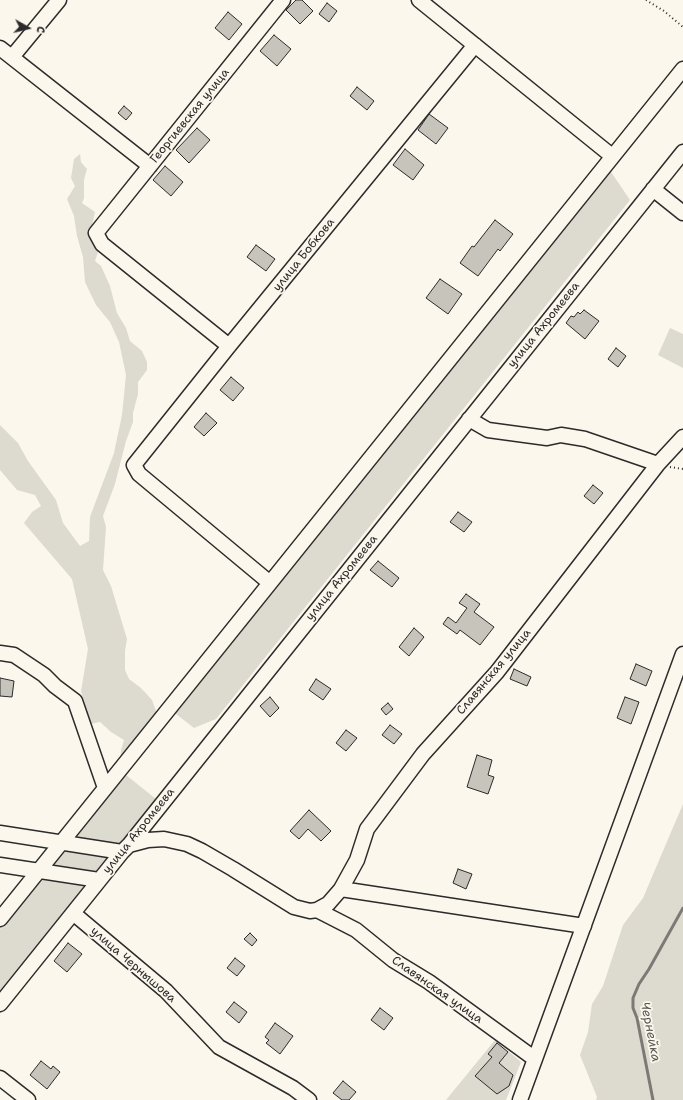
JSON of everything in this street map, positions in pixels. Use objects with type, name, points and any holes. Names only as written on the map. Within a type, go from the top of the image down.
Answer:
[{"type":"street","points":[[12,57],[59,0]]},
{"type":"street","name":"Георгиевская улица","points":[[229,346],[102,244],[96,233],[283,0]]},
{"type":"street","points":[[419,0],[612,156]]},
{"type":"street","name":"улица Бобкова","points":[[270,582],[138,474],[134,465],[229,346],[475,45]]},
{"type":"street","points":[[0,48],[150,166]]},
{"type":"street","points":[[0,919],[683,69]]},
{"type":"street","name":"улица Ахромеева","points":[[0,1004],[683,152]]},
{"type":"street","points":[[653,189],[683,213]]},
{"type":"street","points":[[469,419],[488,430],[547,438],[561,435],[585,439],[658,464]]},
{"type":"street","name":"Славянская улица","points":[[125,848],[148,840],[164,839],[187,844],[214,858],[294,908],[310,911],[316,910],[328,904],[341,889],[357,860],[367,829],[409,772],[423,754],[497,672],[658,464],[683,437]]},
{"type":"street","points":[[0,653],[14,655],[44,675],[55,686],[75,701],[105,788]]},
{"type":"street","points":[[520,1100],[683,654]]},
{"type":"street","points":[[0,833],[61,843],[125,848]]},
{"type":"street","points":[[0,865],[99,880]]},
{"type":"street","points":[[341,889],[584,926]]},
{"type":"street","name":"Славянская улица","points":[[316,910],[356,930],[393,960],[429,982],[535,1059]]},
{"type":"street","name":"улица Чернышова","points":[[73,913],[166,991],[219,1047],[293,1088],[308,1100]]},
{"type":"street","points":[[0,1078],[28,1100]]},
{"type":"path","points":[[646,0],[664,11],[683,27]]},
{"type":"shaded area","points":[[80,154],[81,162],[87,169],[84,180],[84,198],[82,203],[95,212],[92,226],[93,240],[99,249],[95,261],[101,266],[110,286],[117,313],[126,328],[130,341],[142,351],[147,362],[147,370],[138,382],[138,394],[133,413],[133,422],[126,441],[115,484],[103,516],[106,527],[103,570],[111,586],[127,639],[125,651],[125,670],[129,679],[141,688],[152,700],[157,714],[120,765],[121,750],[124,740],[111,732],[100,722],[90,724],[81,691],[88,649],[72,579],[24,523],[32,512],[41,506],[35,495],[17,490],[0,470],[0,425],[18,443],[28,461],[56,500],[63,523],[80,546],[89,541],[90,517],[114,453],[122,415],[126,375],[119,342],[110,322],[96,305],[85,282],[83,257],[77,236],[74,216],[67,199],[75,186],[71,178],[74,159]]},
{"type":"shaded area","points":[[607,166],[630,200],[216,719],[194,728],[176,714],[174,699]]},
{"type":"shaded area","points":[[670,328],[683,334],[683,368],[658,355]]},
{"type":"shaded area","points":[[126,775],[156,799],[0,991],[0,929]]},
{"type":"shaded area","points":[[683,804],[683,1100],[596,1100],[597,1097],[580,1055],[588,1032],[592,1004],[603,986],[623,925],[643,898]]},
{"type":"shaded area","points":[[495,1040],[521,1062],[506,1100],[446,1100]]},
{"type":"building","points":[[296,0],[302,0],[313,11],[300,24],[286,10]]},
{"type":"building","points":[[327,3],[337,11],[329,22],[319,14]]},
{"type":"building","points":[[228,12],[242,24],[229,40],[215,28]]},
{"type":"building","points":[[274,35],[291,49],[277,66],[260,51]]},
{"type":"building","points":[[357,87],[374,101],[367,110],[350,96]]},
{"type":"building","points":[[124,106],[132,113],[126,120],[118,113]]},
{"type":"building","points":[[429,114],[448,128],[436,144],[418,130]]},
{"type":"building","points":[[197,128],[210,140],[189,163],[176,150]]},
{"type":"building","points":[[405,149],[424,165],[413,180],[393,165]]},
{"type":"building","points":[[165,166],[183,182],[171,196],[153,180]]},
{"type":"building","points":[[495,220],[513,234],[500,251],[498,249],[478,276],[460,263],[472,246],[474,247]]},
{"type":"building","points":[[256,245],[275,259],[266,271],[247,257]]},
{"type":"building","points":[[440,279],[462,294],[448,314],[426,298]]},
{"type":"building","points":[[584,310],[599,321],[585,339],[566,323],[571,316],[574,317],[578,312],[580,314]]},
{"type":"building","points":[[616,348],[626,356],[618,367],[608,359]]},
{"type":"building","points":[[231,377],[244,388],[233,401],[220,390]]},
{"type":"building","points":[[206,413],[217,423],[204,436],[194,427]]},
{"type":"building","points":[[593,485],[603,493],[594,504],[584,496]]},
{"type":"building","points":[[458,512],[472,522],[464,532],[450,522]]},
{"type":"building","points":[[378,561],[399,578],[392,587],[370,570]]},
{"type":"building","points":[[466,594],[480,604],[474,612],[494,627],[480,645],[460,630],[457,634],[443,624],[448,617],[456,623],[467,608],[459,603]]},
{"type":"building","points":[[414,628],[424,637],[409,656],[399,647]]},
{"type":"building","points":[[636,664],[652,671],[646,686],[630,679]]},
{"type":"building","points":[[514,669],[531,677],[527,686],[510,679]]},
{"type":"building","points":[[0,678],[14,681],[12,697],[0,696]]},
{"type":"building","points":[[316,679],[331,689],[323,700],[309,690]]},
{"type":"building","points":[[270,697],[279,708],[270,717],[260,706]]},
{"type":"building","points":[[625,697],[639,702],[631,724],[617,718]]},
{"type":"building","points":[[388,703],[393,709],[386,715],[381,709]]},
{"type":"building","points":[[390,725],[402,734],[394,744],[382,735]]},
{"type":"building","points":[[346,730],[357,738],[346,751],[336,743]]},
{"type":"building","points":[[477,755],[492,760],[488,775],[494,777],[488,794],[467,787]]},
{"type":"building","points":[[309,810],[331,831],[321,841],[308,829],[299,839],[290,831]]},
{"type":"building","points":[[458,869],[472,874],[466,889],[453,883]]},
{"type":"building","points":[[250,933],[257,940],[252,946],[244,939]]},
{"type":"building","points":[[68,943],[82,954],[67,972],[54,961]]},
{"type":"building","points":[[235,958],[245,966],[237,976],[227,968]]},
{"type":"building","points":[[234,1002],[247,1012],[239,1023],[226,1012]]},
{"type":"building","points":[[380,1008],[393,1018],[384,1030],[371,1020]]},
{"type":"building","points":[[275,1023],[293,1036],[280,1054],[266,1043],[269,1040],[265,1037]]},
{"type":"building","points":[[497,1043],[508,1052],[499,1063],[513,1075],[509,1086],[497,1094],[475,1076],[492,1057],[488,1054]]},
{"type":"building","points":[[41,1061],[51,1069],[53,1066],[60,1072],[47,1089],[30,1075]]},
{"type":"building","points":[[343,1081],[356,1092],[349,1100],[342,1100],[333,1093]]},
{"type":"waterway","name":"Чернейка","points":[[653,1100],[637,1018],[633,1008],[633,998],[639,984],[683,908]]}]
